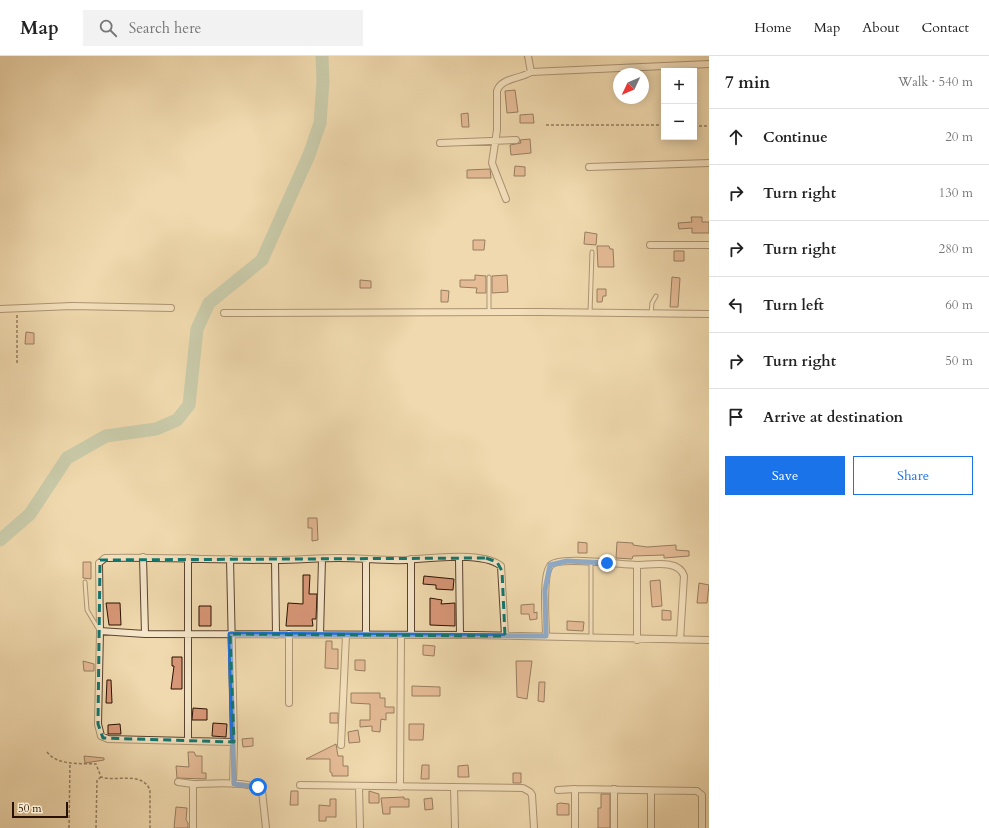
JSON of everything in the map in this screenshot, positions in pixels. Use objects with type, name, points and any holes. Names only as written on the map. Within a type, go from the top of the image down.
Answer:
[{"type":"street","points":[[528,56],[531,72]]},
{"type":"street","points":[[506,199],[492,163],[497,130],[498,88],[505,82],[531,72],[709,64]]},
{"type":"street","points":[[440,143],[516,140]]},
{"type":"street","points":[[590,167],[709,163]]},
{"type":"street","points":[[650,245],[709,244]]},
{"type":"street","points":[[0,309],[72,306],[171,308]]},
{"type":"street","points":[[224,313],[489,312],[709,314]]},
{"type":"street","points":[[143,557],[145,634]]},
{"type":"street","points":[[234,742],[108,739],[101,736],[98,724],[100,631],[99,563],[105,558],[143,557],[276,560],[411,560],[423,558],[486,558],[501,566],[506,636]]},
{"type":"street","points":[[188,558],[188,741]]},
{"type":"street","points":[[459,558],[460,635]]},
{"type":"street","points":[[230,559],[230,634],[234,784]]},
{"type":"street","points":[[320,634],[322,559]]},
{"type":"street","points":[[366,559],[366,635]]},
{"type":"street","points":[[276,560],[276,635]]},
{"type":"street","points":[[411,560],[411,635]]},
{"type":"street","points":[[546,636],[545,590],[550,565],[567,561],[677,566],[683,570],[684,576],[680,640]]},
{"type":"street","points":[[637,565],[637,640]]},
{"type":"street","points":[[100,631],[145,634],[460,635],[546,636],[637,640],[709,640]]},
{"type":"street","points":[[288,703],[289,634]]},
{"type":"street","points":[[341,744],[346,635]]},
{"type":"street","points":[[400,787],[401,636]]},
{"type":"street","points":[[178,782],[193,784],[234,784],[258,787],[262,791],[266,828]]},
{"type":"street","points":[[193,784],[193,828]]},
{"type":"street","points":[[300,786],[527,789],[532,795],[534,828]]},
{"type":"street","points":[[359,787],[360,828]]},
{"type":"street","points":[[454,788],[455,828]]},
{"type":"street","points":[[575,789],[575,828]]},
{"type":"street","points":[[614,789],[614,828]]},
{"type":"street","points":[[558,790],[614,789],[699,792],[702,796],[702,828]]},
{"type":"street","points":[[651,791],[651,828]]},
{"type":"lane","points":[[590,313],[592,252]]},
{"type":"lane","points":[[489,277],[489,312]]},
{"type":"lane","points":[[651,314],[652,303],[656,296]]},
{"type":"lane","points":[[591,563],[591,638]]},
{"type":"lane","points":[[86,582],[87,610],[100,631]]},
{"type":"path","points":[[546,125],[661,125]]},
{"type":"path","points":[[697,126],[709,126]]},
{"type":"path","points":[[17,309],[18,363]]},
{"type":"path","points":[[47,752],[52,758],[70,763],[96,764],[101,777]]},
{"type":"path","points":[[69,828],[70,763]]},
{"type":"path","points":[[96,828],[97,780],[101,777]]},
{"type":"path","points":[[101,777],[107,779],[139,779],[148,785],[150,790],[150,828]]},
{"type":"highlighted area","points":[[486,558],[497,562],[502,571],[505,636],[230,634],[234,742],[103,738],[98,724],[100,560]]},
{"type":"building","points":[[515,90],[518,112],[507,113],[505,91]]},
{"type":"building","points":[[468,113],[469,127],[462,127],[461,114]]},
{"type":"building","points":[[533,114],[534,123],[520,123],[520,115]]},
{"type":"building","points":[[530,139],[531,153],[511,155],[510,145],[521,143],[520,140]]},
{"type":"building","points":[[515,166],[525,167],[525,176],[514,176]]},
{"type":"building","points":[[490,169],[491,178],[467,178],[467,170]]},
{"type":"building","points":[[691,217],[702,217],[702,222],[709,222],[709,233],[692,233],[692,228],[679,229],[678,223],[692,222]]},
{"type":"building","points":[[585,232],[597,234],[596,245],[584,244]]},
{"type":"building","points":[[473,240],[485,240],[484,250],[473,250]]},
{"type":"building","points":[[597,246],[609,246],[610,249],[613,249],[614,267],[598,267]]},
{"type":"building","points":[[674,251],[684,251],[684,261],[674,261]]},
{"type":"building","points":[[475,275],[486,276],[486,293],[476,293],[477,288],[460,287],[460,280],[475,280]]},
{"type":"building","points":[[507,275],[508,292],[492,293],[492,276]]},
{"type":"building","points":[[672,277],[680,278],[678,307],[670,307]]},
{"type":"building","points":[[360,280],[371,281],[371,288],[360,288]]},
{"type":"building","points":[[597,289],[606,289],[606,296],[603,296],[602,302],[597,302]]},
{"type":"building","points":[[441,290],[449,291],[448,302],[441,302]]},
{"type":"building","points":[[26,332],[34,333],[34,344],[25,344]]},
{"type":"building","points":[[308,518],[317,518],[318,540],[312,541],[312,528],[308,528]]},
{"type":"building","points":[[578,542],[587,543],[587,553],[578,553]]},
{"type":"building","points":[[617,542],[633,543],[633,545],[647,547],[676,545],[676,550],[689,551],[689,556],[664,558],[664,555],[633,556],[632,559],[616,558]]},
{"type":"building","points":[[83,562],[91,562],[91,579],[83,578]]},
{"type":"building","points":[[303,575],[310,575],[309,594],[317,594],[316,619],[312,619],[313,626],[286,626],[288,603],[303,604]]},
{"type":"building","points":[[424,576],[454,579],[453,590],[436,589],[436,585],[423,584]]},
{"type":"building","points":[[660,580],[662,606],[652,607],[650,581]]},
{"type":"building","points":[[699,583],[709,585],[707,603],[697,603]]},
{"type":"building","points":[[430,598],[442,600],[441,604],[455,603],[455,626],[430,625]]},
{"type":"building","points":[[106,603],[120,603],[121,625],[109,625]]},
{"type":"building","points":[[534,604],[534,613],[537,612],[537,619],[530,620],[529,614],[521,614],[521,605]]},
{"type":"building","points":[[199,606],[211,606],[211,626],[199,626]]},
{"type":"building","points":[[662,610],[671,611],[671,620],[662,620]]},
{"type":"building","points":[[567,621],[584,622],[583,631],[567,630]]},
{"type":"building","points":[[326,641],[332,641],[332,649],[338,649],[338,669],[325,668]]},
{"type":"building","points":[[423,645],[435,646],[434,656],[423,655]]},
{"type":"building","points":[[172,657],[182,657],[182,689],[171,689],[174,666],[172,666]]},
{"type":"building","points":[[355,660],[365,660],[365,671],[355,670]]},
{"type":"building","points":[[83,661],[94,664],[94,671],[84,671]]},
{"type":"building","points":[[516,661],[532,661],[527,699],[517,697]]},
{"type":"building","points":[[107,680],[111,680],[112,703],[106,703]]},
{"type":"building","points":[[539,682],[545,682],[544,702],[538,701]]},
{"type":"building","points":[[412,686],[440,687],[440,696],[412,696]]},
{"type":"building","points":[[351,693],[380,693],[380,698],[385,698],[385,707],[394,707],[394,713],[386,713],[386,720],[381,719],[380,732],[372,731],[372,726],[360,727],[360,720],[370,720],[370,704],[351,703]]},
{"type":"building","points":[[193,708],[207,709],[207,720],[192,720]]},
{"type":"building","points":[[330,713],[338,713],[338,723],[330,723]]},
{"type":"building","points":[[213,723],[227,724],[226,737],[212,736]]},
{"type":"building","points":[[120,724],[121,734],[108,734],[108,725]]},
{"type":"building","points":[[409,724],[424,724],[423,740],[409,740]]},
{"type":"building","points":[[358,730],[360,742],[349,743],[348,732]]},
{"type":"building","points":[[253,738],[253,746],[243,747],[242,739]]},
{"type":"building","points":[[336,744],[338,756],[343,756],[343,766],[348,766],[348,776],[332,776],[332,773],[330,772],[330,759],[306,759]]},
{"type":"building","points":[[188,752],[194,752],[196,756],[202,756],[202,773],[206,773],[206,779],[177,778],[176,766],[189,767]]},
{"type":"building","points":[[84,756],[104,758],[104,760],[85,763]]},
{"type":"building","points":[[422,765],[429,765],[429,779],[421,779]]},
{"type":"building","points":[[468,765],[469,777],[458,777],[458,766]]},
{"type":"building","points":[[513,773],[521,773],[521,783],[513,783]]},
{"type":"building","points":[[291,791],[298,791],[298,805],[290,805]]},
{"type":"building","points":[[369,791],[379,794],[379,803],[369,803]]},
{"type":"building","points":[[601,794],[610,794],[610,828],[598,828],[598,808],[601,808]]},
{"type":"building","points":[[404,797],[404,799],[409,799],[409,807],[390,807],[390,814],[383,814],[381,798]]},
{"type":"building","points":[[432,798],[433,809],[425,810],[424,799]]},
{"type":"building","points":[[330,799],[336,799],[336,817],[326,817],[326,821],[319,821],[319,805],[330,806]]},
{"type":"building","points":[[557,804],[569,804],[569,815],[557,815]]},
{"type":"building","points":[[176,807],[187,808],[186,820],[188,823],[188,828],[174,828]]},
{"type":"waterway","points":[[0,540],[30,514],[67,458],[106,436],[156,429],[177,420],[189,405],[197,329],[209,303],[262,260],[309,155],[320,123],[323,82],[322,56]]},
{"type":"route","points":[[258,787],[234,784],[234,733],[230,634],[546,636],[545,590],[550,565],[562,561],[607,563]]}]
